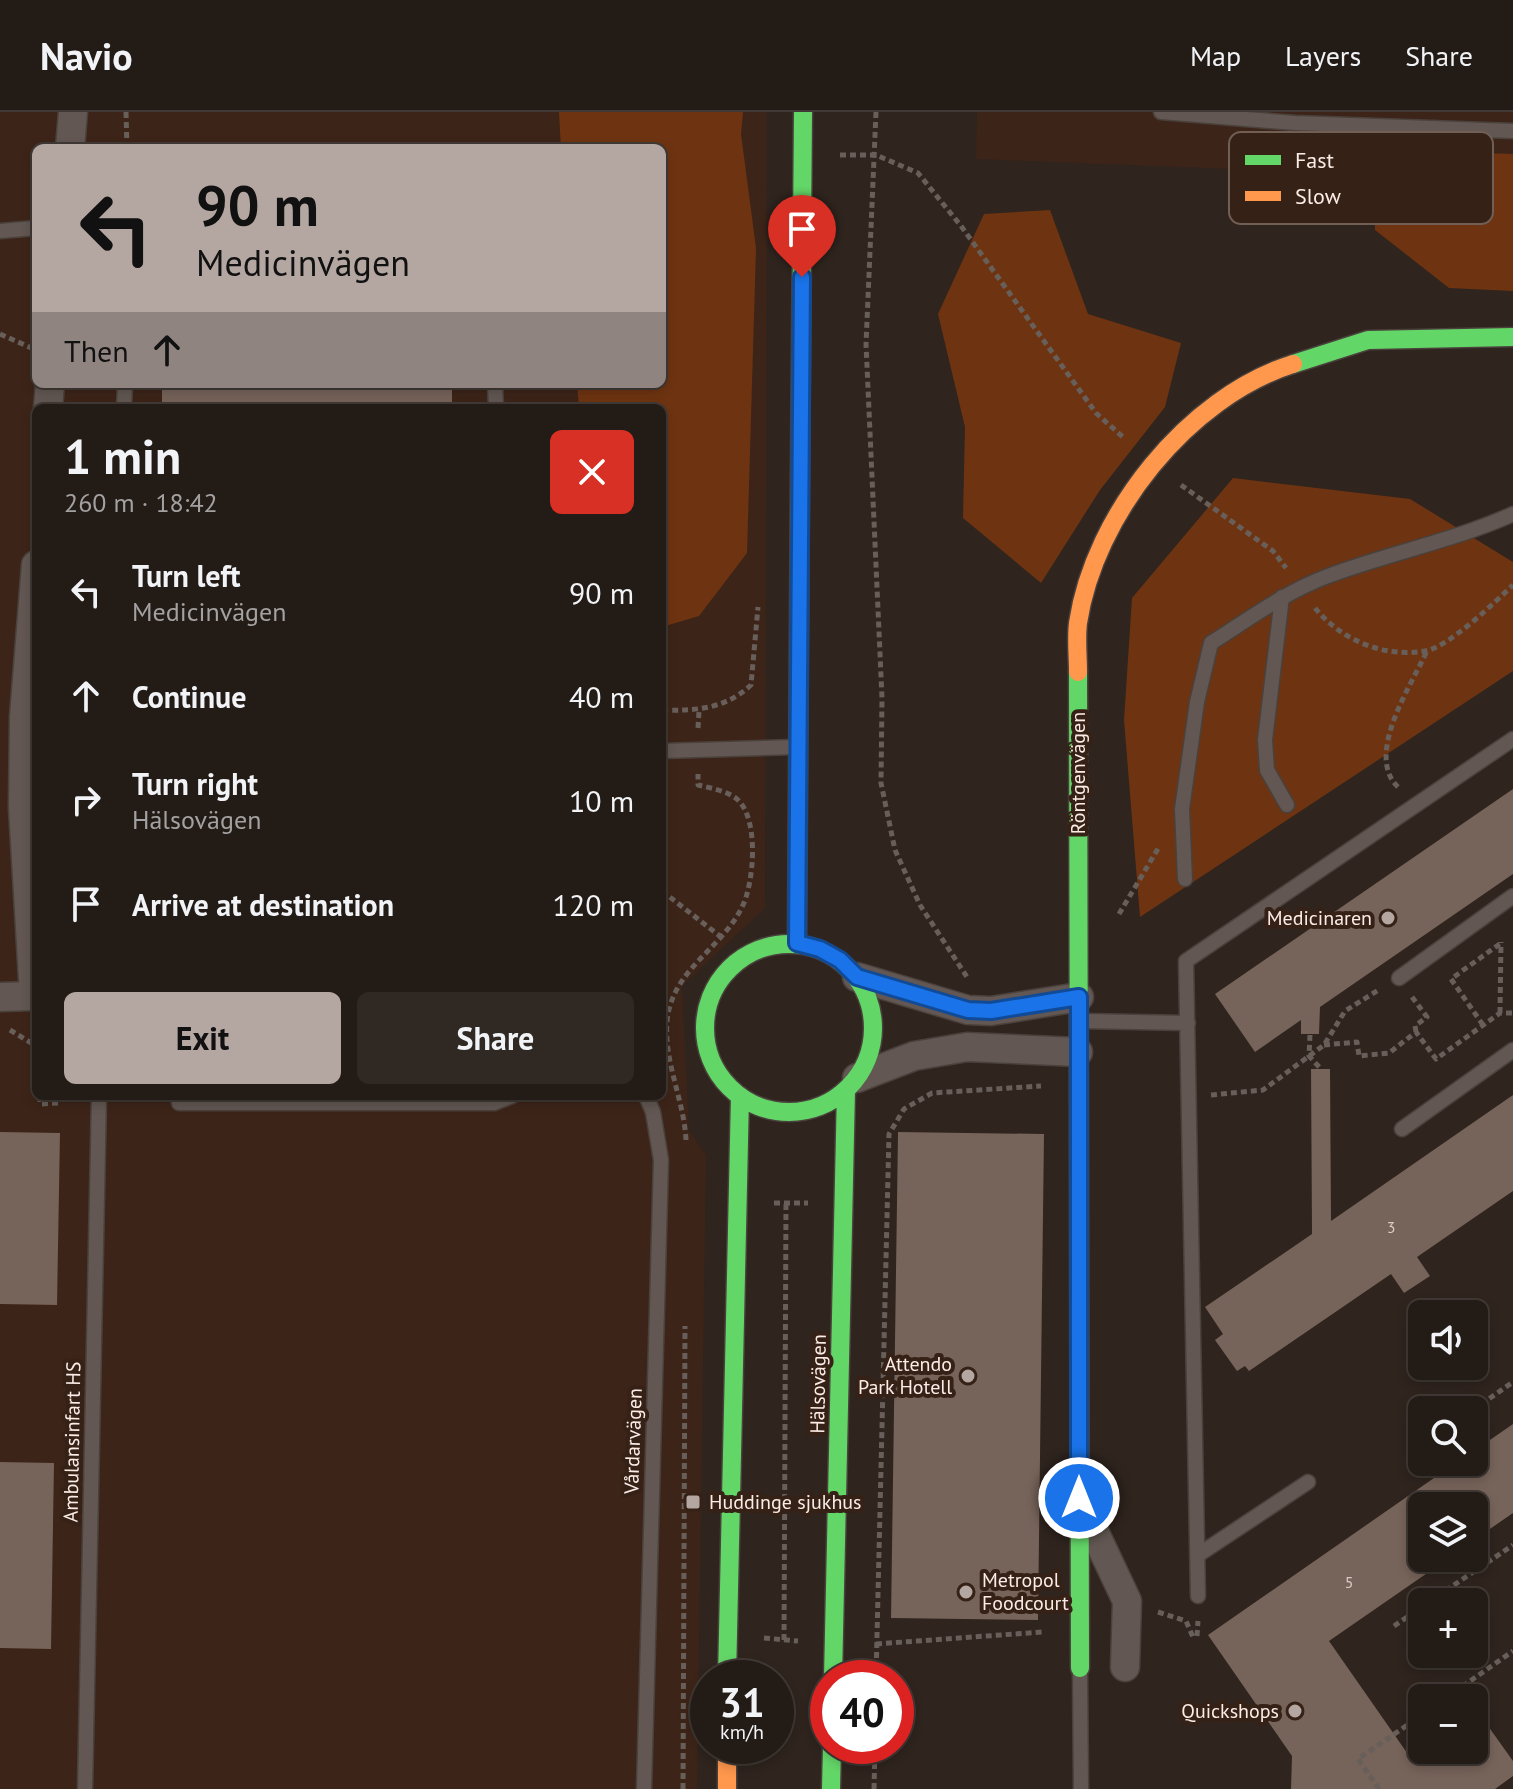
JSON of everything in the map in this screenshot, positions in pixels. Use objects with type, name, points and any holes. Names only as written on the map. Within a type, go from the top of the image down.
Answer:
[{"type":"street","points":[[70,144],[73,112]]},
{"type":"street","points":[[797,943],[803,112]]},
{"type":"street","name":"Röntgenvägen","points":[[1080,1668],[1078,623],[1102,541],[1153,464],[1206,409],[1280,368],[1368,340],[1513,337]]},
{"type":"street","points":[[32,666],[32,882]]},
{"type":"street","points":[[852,1084],[870,1054],[874,1028],[870,1001],[857,977],[840,960],[820,949],[797,943],[773,945],[739,960],[715,987],[706,1010],[705,1034],[710,1057],[722,1079],[740,1096],[760,1107],[783,1112],[806,1111],[828,1103],[852,1084],[914,1056],[967,1047],[1078,1052]]},
{"type":"street","points":[[857,977],[968,1010],[1079,1009]]},
{"type":"street","points":[[0,997],[32,996]]},
{"type":"street","name":"Hälsovägen","points":[[834,1660],[844,1204],[852,1084]]},
{"type":"street","points":[[727,1660],[740,1096]]},
{"type":"street","name":"Röntgenvägen","points":[[1079,1498],[1127,1601],[1125,1667]]},
{"type":"street","points":[[727,1764],[727,1789]]},
{"type":"street","points":[[831,1789],[832,1764]]},
{"type":"lane","points":[[1161,112],[1295,123],[1513,131]]},
{"type":"lane","points":[[0,231],[32,228]]},
{"type":"lane","points":[[1185,879],[1182,809],[1197,702],[1211,643],[1282,597],[1326,576],[1485,527],[1513,514]]},
{"type":"lane","points":[[1282,597],[1265,740],[1267,770],[1287,805]]},
{"type":"lane","points":[[1198,1596],[1186,961],[1513,739]]},
{"type":"lane","points":[[666,751],[800,747]]},
{"type":"lane","points":[[1399,978],[1507,900]]},
{"type":"lane","points":[[1079,1009],[1188,1023]]},
{"type":"lane","points":[[1402,1129],[1513,1050]]},
{"type":"lane","name":"Ambulansinfart HS","points":[[85,1789],[99,1100]]},
{"type":"lane","points":[[179,1103],[494,1103],[502,1100]]},
{"type":"lane","name":"Vårdarvägen","points":[[644,1789],[661,1160],[653,1112],[648,1100]]},
{"type":"lane","points":[[1198,1555],[1308,1482]]},
{"type":"lane","points":[[1080,1668],[1081,1789]]},
{"type":"path","points":[[126,112],[127,144]]},
{"type":"path","points":[[876,112],[866,344],[882,698],[881,783],[895,850],[920,905],[970,982]]},
{"type":"path","points":[[0,334],[32,348]]},
{"type":"path","points":[[1392,781],[1386,765],[1387,736],[1427,651]]},
{"type":"path","points":[[686,1142],[680,1091],[668,1052],[668,1015],[677,985],[721,937],[743,905],[753,860],[749,817],[738,800],[717,789],[698,785],[698,749]]},
{"type":"path","points":[[1116,918],[1182,809]]},
{"type":"path","points":[[666,894],[721,937]]},
{"type":"path","points":[[1500,1013],[1501,943],[1507,900]]},
{"type":"path","points":[[1483,1025],[1451,979],[1501,943]]},
{"type":"path","points":[[1190,1097],[1263,1090],[1324,1045],[1345,1011],[1399,978]]},
{"type":"path","points":[[1324,1045],[1357,1042],[1359,1056],[1389,1053],[1416,1032],[1436,1059],[1500,1013],[1513,1013]]},
{"type":"path","points":[[0,1023],[32,1043]]},
{"type":"path","points":[[1310,1035],[1309,1056],[1321,1069]]},
{"type":"path","points":[[877,1660],[889,1134],[904,1109],[932,1093],[964,1088],[1079,1084]]},
{"type":"path","points":[[40,1100],[40,1104],[59,1103],[59,1100]]},
{"type":"path","points":[[737,1202],[888,1203]]},
{"type":"path","points":[[784,1640],[786,1203]]},
{"type":"path","points":[[683,1789],[685,1322]]},
{"type":"path","points":[[1488,1400],[1513,1382]]},
{"type":"path","points":[[1450,1588],[1513,1545]]},
{"type":"path","points":[[1394,1626],[1408,1616]]},
{"type":"path","points":[[683,1636],[877,1644]]},
{"type":"path","points":[[1466,1684],[1513,1651]]},
{"type":"path","points":[[1379,1789],[1358,1759],[1408,1725]]},
{"type":"path","points":[[874,1789],[875,1764]]},
{"type":"shaded area","points":[[0,112],[767,112],[765,908],[682,986],[689,1130],[706,1155],[699,1660],[690,1660],[690,1764],[697,1764],[697,1789],[0,1789]]},
{"type":"shaded area","points":[[559,112],[743,112],[741,134],[756,248],[747,553],[699,616],[666,626],[666,404],[579,404],[577,388],[666,388],[666,144],[561,144]]},
{"type":"shaded area","points":[[977,112],[1513,112],[1513,180],[1493,179],[1493,132],[1229,132],[1229,169],[976,159]]},
{"type":"shaded area","points":[[1493,153],[1513,154],[1513,291],[1449,288],[1375,230],[1375,224],[1493,224]]},
{"type":"shaded area","points":[[1050,210],[1088,314],[1181,343],[1165,407],[1100,490],[1041,583],[963,518],[965,427],[938,314],[984,214]]},
{"type":"shaded area","points":[[1233,478],[1410,499],[1513,562],[1513,671],[1140,917],[1124,720],[1132,598]]},
{"type":"building","points":[[162,388],[452,388],[452,404],[162,404]]},
{"type":"building","name":"Medicinaren","points":[[1513,789],[1513,874],[1320,1007],[1319,1034],[1301,1034],[1301,1020],[1255,1052],[1215,994]]},
{"type":"building","points":[[1311,1069],[1330,1069],[1331,1221],[1513,1095],[1513,1191],[1417,1257],[1430,1276],[1404,1293],[1391,1274],[1249,1371],[1245,1366],[1237,1371],[1215,1340],[1223,1334],[1205,1307],[1312,1234]]},
{"type":"building","points":[[0,1132],[60,1133],[57,1305],[0,1304]]},
{"type":"building","name":"Attendo Park Hotell","points":[[898,1132],[1044,1134],[1038,1620],[891,1618]]},
{"type":"building","points":[[1513,1424],[1513,1513],[1488,1530],[1488,1492],[1414,1492],[1437,1476],[1488,1476],[1488,1441]]},
{"type":"building","points":[[0,1462],[54,1463],[51,1649],[0,1648]]},
{"type":"building","points":[[1408,1496],[1408,1572],[1429,1572],[1329,1641],[1408,1754],[1408,1764],[1488,1764],[1488,1726],[1513,1761],[1513,1776],[1495,1789],[1291,1789],[1292,1756],[1208,1635]]},
{"type":"traffic: fast","points":[[800,474],[803,112]]},
{"type":"traffic: fast","points":[[1293,364],[1368,340],[1513,337]]},
{"type":"traffic: fast","points":[[1078,672],[1080,1668]]},
{"type":"traffic: fast","points":[[789,944],[821,950],[848,969],[867,996],[873,1028],[867,1060],[848,1087],[821,1106],[789,1112],[757,1106],[730,1087],[711,1060],[705,1028],[711,996],[730,969],[757,950],[789,944]]},
{"type":"traffic: fast","points":[[833,1660],[846,1090]]},
{"type":"traffic: fast","points":[[727,1660],[740,1096]]},
{"type":"traffic: fast","points":[[831,1789],[832,1764]]},
{"type":"traffic: slow","points":[[1078,672],[1078,623],[1088,582],[1125,502],[1152,465],[1183,432],[1217,403],[1254,380],[1293,364]]},
{"type":"traffic: slow","points":[[797,943],[800,474]]},
{"type":"traffic: slow","points":[[727,1764],[727,1789]]},
{"type":"place","name":"Medicinaren","points":[[1388,918]]},
{"type":"place","name":"Attendo Park Hotell","points":[[968,1376]]},
{"type":"place","name":"Huddinge sjukhus","points":[[693,1502]]},
{"type":"place","name":"Metropol Foodcourt","points":[[966,1592]]},
{"type":"place","name":"Quickshops","points":[[1295,1711]]},
{"type":"route","points":[[802,277],[802,644],[797,943],[820,949],[840,960],[857,977],[968,1010],[991,1011],[1079,997],[1079,1498]]}]
